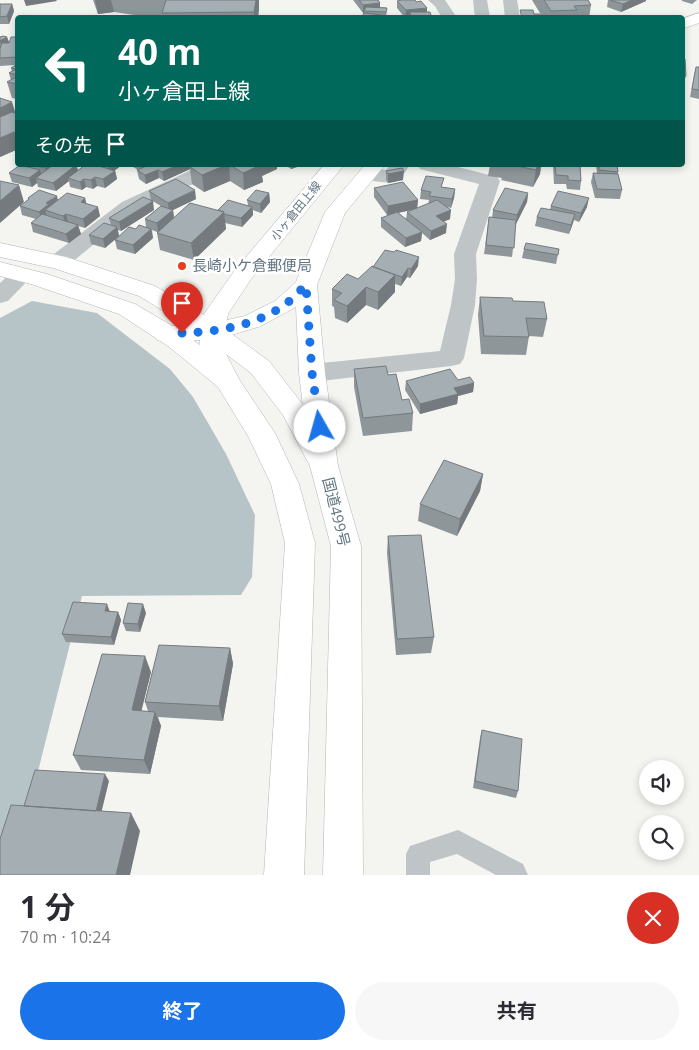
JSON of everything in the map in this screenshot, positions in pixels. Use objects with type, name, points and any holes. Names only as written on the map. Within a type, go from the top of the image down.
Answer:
[{"type":"main road","points":[[685,23],[699,16]]},
{"type":"main road","name":"小ヶ倉田上線","points":[[226,381],[211,348],[216,314],[226,298],[332,167]]},
{"type":"main road","points":[[324,466],[312,373],[306,285],[335,212],[371,169]]},
{"type":"main road","name":"国道499号","points":[[0,250],[58,262],[147,291],[213,332],[260,367],[294,410],[324,466],[346,546],[343,875]]},
{"type":"main road","points":[[11,272],[127,309],[177,340],[226,381],[261,433],[285,484],[300,543],[284,875]]},
{"type":"main road","points":[[166,334],[213,332],[254,321],[283,306],[306,285]]},
{"type":"street","points":[[435,0],[440,3],[448,15]]},
{"type":"street","points":[[480,0],[482,15]]},
{"type":"street","points":[[510,0],[512,15]]},
{"type":"street","points":[[58,262],[130,206],[186,178],[214,167]]},
{"type":"street","points":[[371,169],[391,176],[398,167]]},
{"type":"street","points":[[312,373],[451,358],[463,305],[466,279],[465,254],[490,181],[435,167]]},
{"type":"street","points":[[0,296],[11,272]]},
{"type":"lane","points":[[418,875],[418,854],[458,842],[515,872],[516,875]]},
{"type":"shaded area","points":[[32,301],[97,313],[170,369],[193,397],[226,454],[255,515],[252,577],[241,595],[82,596],[12,875],[0,875],[0,318]]},
{"type":"building","points":[[166,0],[256,0],[254,12],[162,13]]},
{"type":"building","points":[[359,0],[378,0],[380,3],[363,5]]},
{"type":"building","points":[[544,0],[588,0],[591,5],[574,6],[577,10],[551,11]]},
{"type":"building","points":[[610,0],[632,0],[623,4]]},
{"type":"building","points":[[397,1],[421,1],[427,8],[406,10]]},
{"type":"building","points":[[0,4],[12,4],[7,16],[0,17]]},
{"type":"building","points":[[366,7],[387,8],[386,12],[364,11]]},
{"type":"building","points":[[520,10],[533,10],[534,14],[540,15],[521,15]]},
{"type":"building","points":[[410,12],[430,12],[431,15],[410,15]]},
{"type":"building","points":[[364,13],[381,15],[363,15]]},
{"type":"building","points":[[0,37],[7,37],[0,41]]},
{"type":"building","points":[[11,37],[15,37],[15,57],[0,58],[2,43],[9,43]]},
{"type":"building","points":[[696,67],[699,67],[699,90],[692,89]]},
{"type":"building","points":[[15,78],[15,83],[7,82]]},
{"type":"building","points":[[0,98],[12,102],[0,108]]},
{"type":"building","points":[[12,112],[15,113],[15,132],[0,138],[0,117]]},
{"type":"building","points":[[17,167],[40,170],[29,178],[9,173]]},
{"type":"building","points":[[50,167],[73,167],[53,183],[36,178]]},
{"type":"building","points":[[82,167],[102,167],[115,171],[103,179],[95,177],[91,180],[84,179],[80,182],[68,178]]},
{"type":"building","points":[[144,167],[173,167],[162,172],[158,170],[145,175],[137,170]]},
{"type":"building","points":[[190,167],[221,167],[202,175]]},
{"type":"building","points":[[233,167],[256,167],[243,173]]},
{"type":"building","points":[[522,167],[537,167],[536,170]]},
{"type":"building","points":[[555,167],[580,167],[581,181],[568,180],[568,176],[556,175]]},
{"type":"building","points":[[599,167],[617,167],[618,172],[599,170]]},
{"type":"building","points":[[402,168],[404,171],[388,174],[386,171]]},
{"type":"building","points":[[593,173],[618,174],[622,190],[597,189]]},
{"type":"building","points":[[426,176],[444,178],[441,187],[455,189],[452,199],[429,196],[431,192],[421,190]]},
{"type":"building","points":[[176,179],[195,190],[168,203],[149,191]]},
{"type":"building","points":[[0,181],[19,185],[0,201]]},
{"type":"building","points":[[403,182],[418,200],[388,206],[374,188]]},
{"type":"building","points":[[505,188],[528,193],[517,215],[493,210]]},
{"type":"building","points":[[39,190],[57,196],[46,203],[49,204],[39,212],[20,206],[28,198]]},
{"type":"building","points":[[256,190],[269,193],[260,204],[247,200]]},
{"type":"building","points":[[558,191],[589,198],[581,213],[551,206]]},
{"type":"building","points":[[67,193],[85,198],[81,202],[98,207],[83,219],[66,214],[63,216],[45,210]]},
{"type":"building","points":[[143,197],[153,201],[119,222],[109,218]]},
{"type":"building","points":[[228,200],[252,207],[241,218],[224,214],[224,212],[218,210]]},
{"type":"building","points":[[437,200],[451,210],[436,216],[447,224],[431,231],[407,212]]},
{"type":"building","points":[[190,203],[224,212],[191,243],[157,233]]},
{"type":"building","points":[[161,206],[173,210],[157,223],[145,219]]},
{"type":"building","points":[[541,208],[575,214],[571,225],[537,217]]},
{"type":"building","points":[[397,212],[422,232],[406,238],[381,218]]},
{"type":"building","points":[[42,214],[78,225],[66,234],[31,223]]},
{"type":"building","points":[[489,217],[516,220],[514,248],[486,245]]},
{"type":"building","points":[[104,223],[117,227],[103,239],[89,235]]},
{"type":"building","points":[[139,225],[151,229],[133,245],[115,240],[129,227],[136,229]]},
{"type":"building","points":[[526,243],[559,249],[558,255],[524,249]]},
{"type":"building","points":[[385,250],[394,252],[396,250],[419,257],[411,269],[408,268],[402,277],[373,267]]},
{"type":"building","points":[[372,266],[395,275],[378,292],[366,287],[347,306],[334,300],[342,293],[332,289],[347,274],[358,279]]},
{"type":"building","points":[[480,297],[544,302],[547,319],[526,318],[529,337],[484,336]]},
{"type":"building","points":[[386,366],[388,375],[396,374],[402,400],[409,399],[413,413],[363,418],[354,369]]},
{"type":"building","points":[[450,369],[458,380],[470,377],[474,383],[454,388],[458,394],[420,404],[406,381]]},
{"type":"building","points":[[444,460],[483,474],[460,519],[420,504]]},
{"type":"building","points":[[421,535],[434,637],[397,639],[388,536]]},
{"type":"building","points":[[73,602],[107,604],[105,611],[118,612],[111,637],[62,634]]},
{"type":"building","points":[[128,603],[143,604],[138,624],[123,623]]},
{"type":"building","points":[[159,645],[230,648],[219,706],[145,702]]},
{"type":"building","points":[[102,654],[145,656],[132,710],[155,712],[144,760],[73,755]]},
{"type":"building","points":[[482,730],[522,739],[518,791],[475,781]]},
{"type":"building","points":[[35,770],[105,774],[96,811],[24,806]]},
{"type":"building","points":[[11,805],[131,813],[116,875],[0,875],[0,839]]},
{"type":"place","name":"長崎小ケ倉郵便局","points":[[182,266]]},
{"type":"route","points":[[182,333],[213,332],[254,321],[283,306],[306,285],[309,304],[312,373],[320,427]]}]
